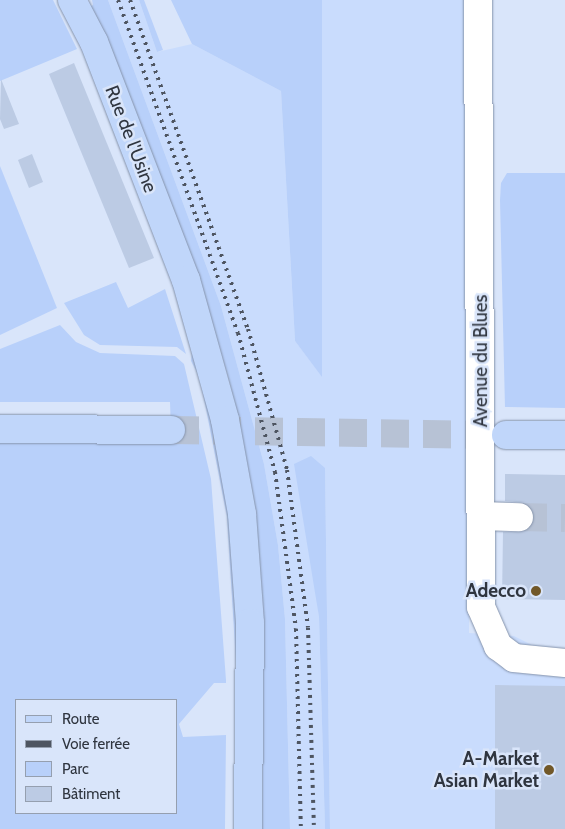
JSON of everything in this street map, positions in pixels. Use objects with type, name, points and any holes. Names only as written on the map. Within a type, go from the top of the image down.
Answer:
[{"type":"main road","name":"Rue de l'Usine","points":[[72,0],[94,42],[186,280],[225,420],[242,514],[250,623],[248,829]]},
{"type":"main road","points":[[0,429],[171,430]]},
{"type":"main road","points":[[506,435],[565,435]]},
{"type":"street","name":"Avenue du Blues","points":[[478,0],[481,607],[487,629],[498,646],[514,658],[565,663]]},
{"type":"street","points":[[481,516],[519,517]]},
{"type":"shaded area","points":[[108,0],[139,0],[157,52],[192,44],[281,91],[295,341],[322,376],[322,0],[467,0],[473,200],[469,633],[514,636],[532,645],[565,649],[565,829],[330,829],[325,468],[310,541],[319,617],[325,829],[290,829],[285,619],[278,545],[264,464],[221,306]]},
{"type":"green space","points":[[0,0],[53,0],[77,49],[0,81]]},
{"type":"green space","points":[[92,0],[108,0],[221,306],[264,464],[278,545],[285,619],[290,829],[262,829],[263,643],[253,498],[230,384],[198,275],[148,143],[89,7],[93,5]]},
{"type":"green space","points":[[139,0],[144,0],[163,50],[157,52]]},
{"type":"green space","points":[[171,0],[322,0],[322,377],[295,341],[281,91],[192,44]]},
{"type":"green space","points":[[0,166],[57,308],[0,335]]},
{"type":"green space","points":[[507,173],[565,173],[565,408],[505,407],[500,200],[501,183]]},
{"type":"green space","points":[[116,282],[128,308],[165,289],[186,354],[177,347],[100,345],[84,335],[64,303]]},
{"type":"green space","points":[[178,283],[200,356],[232,515],[241,621],[237,679],[227,517],[200,378],[191,361],[192,351],[173,286]]},
{"type":"green space","points":[[60,325],[76,342],[100,353],[175,356],[184,364],[211,479],[226,683],[214,683],[179,724],[183,737],[226,735],[225,829],[0,829],[0,439],[171,430],[170,402],[0,402],[0,349]]},
{"type":"green space","points":[[311,456],[325,468],[330,829],[325,829],[319,617],[294,464]]},
{"type":"building","points":[[74,63],[154,258],[129,268],[49,74]]},
{"type":"building","points":[[1,79],[19,124],[4,129],[0,119]]},
{"type":"building","points":[[32,154],[43,182],[29,188],[18,160]]},
{"type":"building","points":[[505,474],[565,475],[565,600],[502,599],[503,532],[526,531],[535,518],[527,503],[505,501]]},
{"type":"building","points":[[495,685],[565,686],[565,829],[495,829]]},
{"type":"tunnel","points":[[171,430],[504,435]]},
{"type":"tunnel","points":[[519,517],[565,518]]},
{"type":"railway","points":[[118,0],[238,333],[275,472],[296,629],[301,829]]},
{"type":"railway","points":[[130,0],[248,329],[287,470],[308,628],[314,829]]},
{"type":"place","name":"Adecco","points":[[536,591]]},
{"type":"place","name":"A-Market Asian Market","points":[[549,770]]}]
